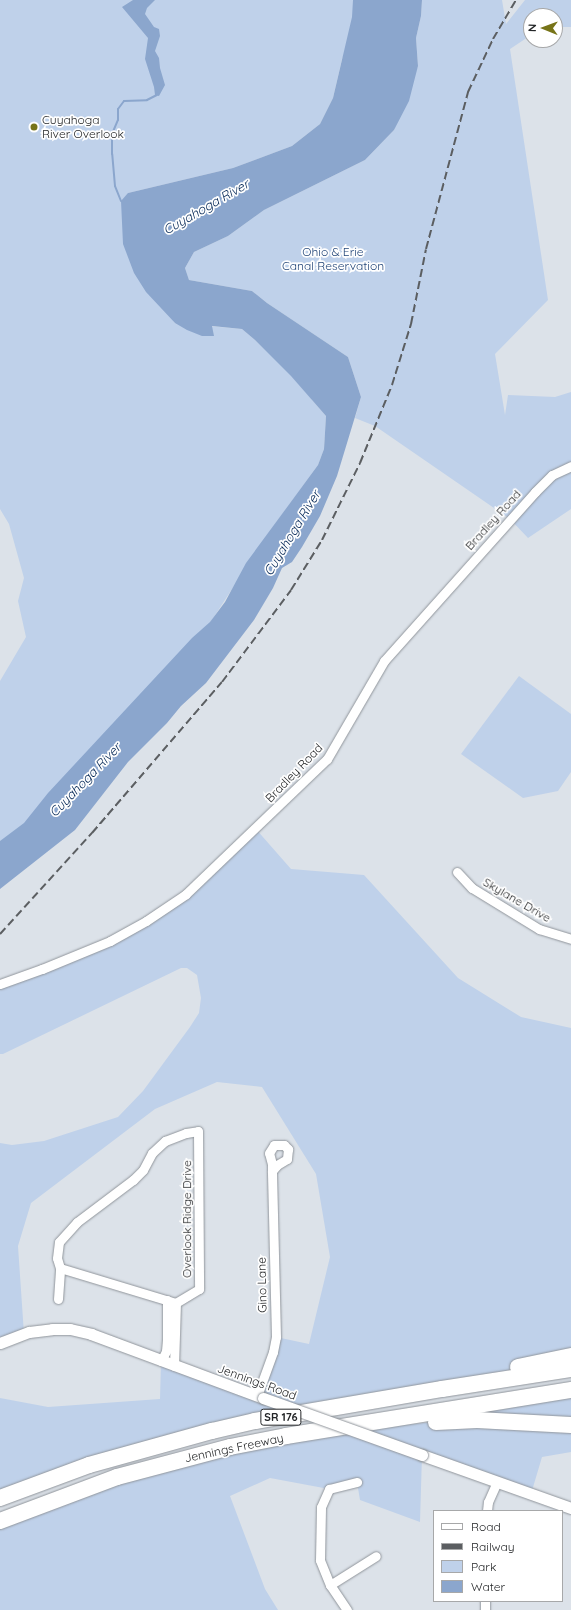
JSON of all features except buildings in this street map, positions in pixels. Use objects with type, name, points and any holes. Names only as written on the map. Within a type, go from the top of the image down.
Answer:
[{"type":"highway","points":[[442,1389],[508,1369],[571,1356]]},
{"type":"highway","name":"Jennings Freeway","points":[[0,1498],[102,1461],[254,1421],[571,1369]]},
{"type":"highway","name":"Jennings Freeway","points":[[0,1521],[69,1494],[151,1467],[238,1446],[286,1436],[335,1430],[571,1390]]},
{"type":"highway","points":[[335,1430],[456,1420],[571,1425]]},
{"type":"street","name":"Bradley Road","points":[[0,984],[42,969],[110,941],[146,921],[186,894],[327,760],[384,661],[535,492],[552,475],[571,466]]},
{"type":"street","name":"Skylane Drive","points":[[457,872],[472,888],[540,929],[571,939]]},
{"type":"street","name":"Overlook Ridge Drive","points":[[60,1268],[57,1258],[59,1242],[77,1222],[133,1180],[143,1170],[152,1153],[165,1141],[186,1132],[198,1131],[199,1289],[172,1302]]},
{"type":"street","name":"Gino Lane","points":[[260,1397],[276,1337],[272,1171]]},
{"type":"street","points":[[58,1299],[60,1268],[172,1302]]},
{"type":"street","points":[[161,1361],[166,1351],[172,1302]]},
{"type":"street","points":[[172,1302],[174,1366]]},
{"type":"street","name":"Jennings Road","points":[[0,1343],[29,1332],[52,1329],[70,1329],[91,1334],[174,1366],[571,1508]]},
{"type":"street","points":[[347,1610],[330,1585],[320,1560],[319,1542],[321,1507],[329,1489],[357,1482]]},
{"type":"street","points":[[487,1510],[488,1502],[497,1482]]},
{"type":"street","points":[[330,1585],[376,1556]]},
{"type":"green space","points":[[0,0],[370,0],[342,59],[333,98],[320,124],[292,146],[233,168],[128,193],[163,308],[175,323],[242,329],[255,340],[306,389],[312,400],[326,416],[324,449],[318,465],[267,535],[210,623],[30,825],[0,849],[0,681],[26,637],[18,601],[24,578],[9,524],[0,509]]},
{"type":"green space","name":"Ohio & Erie Canal Reservation","points":[[422,0],[502,0],[506,24],[525,0],[571,0],[571,27],[563,27],[563,8],[523,8],[523,40],[510,49],[548,300],[495,354],[505,415],[508,395],[555,397],[571,392],[571,509],[528,538],[510,519],[375,426],[355,418],[361,397],[348,357],[267,303],[252,291],[189,280],[185,268],[194,252],[228,236],[264,210],[365,160],[394,130],[418,66],[416,38],[421,16]]},
{"type":"green space","points":[[519,676],[571,714],[571,772],[558,791],[523,798],[461,754]]},
{"type":"green space","points":[[255,828],[291,869],[364,875],[458,978],[521,1017],[571,1028],[571,1356],[479,1377],[255,1421],[0,1498],[0,1398],[48,1407],[160,1399],[161,1361],[256,1396],[276,1337],[309,1344],[330,1257],[316,1174],[262,1087],[217,1082],[155,1109],[31,1203],[18,1246],[24,1334],[0,1343],[0,1143],[12,1145],[44,1141],[118,1117],[143,1091],[190,1027],[199,1013],[201,998],[197,975],[187,968],[181,968],[3,1054],[0,1054],[0,984],[72,958],[186,894]]},
{"type":"green space","points":[[571,1390],[571,1452],[542,1457],[531,1494],[422,1455],[420,1522],[360,1500],[357,1482],[329,1489],[270,1478],[230,1496],[265,1589],[278,1610],[0,1610],[0,1521],[151,1467],[382,1427],[434,1422],[480,1405]]},
{"type":"water","points":[[133,0],[155,0],[147,8],[145,14],[154,27],[159,29],[160,36],[155,51],[159,58],[165,85],[159,96],[155,95],[145,59],[148,38],[122,7]]},
{"type":"water","name":"Cuyahoga River","points":[[353,0],[422,0],[421,16],[416,38],[418,66],[409,101],[394,130],[365,160],[264,210],[228,236],[194,252],[185,268],[189,280],[252,291],[267,303],[348,357],[361,397],[337,476],[320,516],[302,547],[292,562],[282,568],[273,588],[254,620],[206,683],[181,706],[167,723],[128,762],[75,830],[0,889],[0,841],[24,823],[48,793],[192,638],[210,622],[225,602],[246,563],[318,465],[324,449],[326,416],[291,376],[255,340],[242,329],[212,326],[214,336],[202,336],[187,330],[175,323],[146,292],[134,273],[123,244],[121,201],[128,193],[233,168],[292,146],[320,124],[333,98],[352,17]]},
{"type":"waterway","points":[[121,201],[115,186],[112,154],[112,134],[118,120],[118,109],[124,101],[147,100],[157,95]]},
{"type":"railway","points":[[0,934],[92,833],[222,682],[291,590],[322,540],[360,463],[392,385],[411,324],[426,249],[468,92],[493,39],[516,0]]},
{"type":"place","name":"Cuyahoga River Overlook","points":[[34,127]]}]
